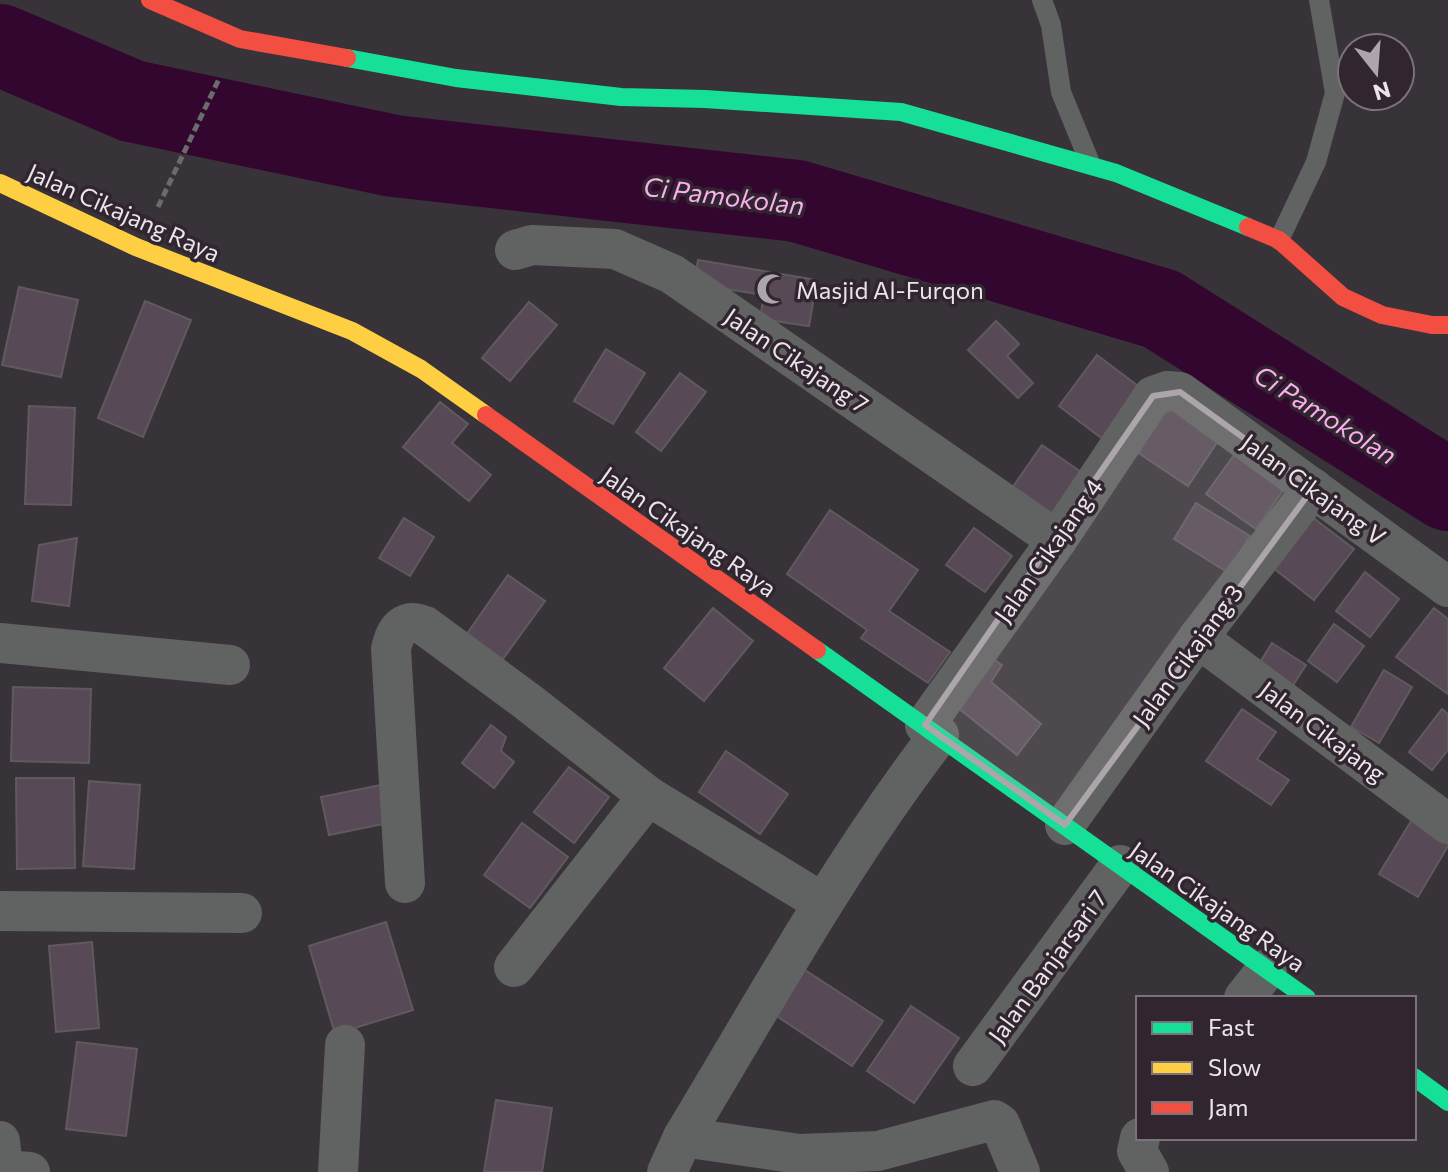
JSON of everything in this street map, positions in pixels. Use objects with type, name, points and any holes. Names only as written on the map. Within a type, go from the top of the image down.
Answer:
[{"type":"main road","points":[[150,0],[240,39],[425,72],[621,97],[705,99],[901,112],[1116,173],[1279,240],[1343,297],[1382,315],[1448,325]]},
{"type":"main road","name":"Jalan Cikajang Raya","points":[[0,183],[136,247],[352,331],[421,369],[1120,865],[1255,983],[1300,996]]},
{"type":"main road","points":[[1416,1078],[1448,1102]]},
{"type":"street","name":"Jalan Cikajang 7","points":[[515,250],[532,245],[615,249],[672,274],[1057,540]]},
{"type":"street","name":"Jalan Cikajang 4","points":[[675,1154],[823,903],[1057,540],[1153,396],[1167,391],[1180,392]]},
{"type":"street","name":"Jalan Cikajang V","points":[[1180,392],[1448,587]]},
{"type":"street","name":"Jalan Cikajang 3","points":[[1065,825],[1198,638],[1313,488]]},
{"type":"street","points":[[405,883],[391,649],[396,632],[407,623],[425,626],[648,796],[823,903]]},
{"type":"street","name":"Jalan Cikajang","points":[[1198,638],[1448,824]]},
{"type":"street","points":[[0,643],[230,665]]},
{"type":"street","points":[[514,967],[648,796]]},
{"type":"street","name":"Jalan Banjarsari 7","points":[[973,1066],[1120,865]]},
{"type":"street","points":[[0,911],[242,913]]},
{"type":"street","points":[[338,1172],[345,1045]]},
{"type":"street","points":[[675,1154],[878,1151],[994,1120],[1000,1124],[1020,1172]]},
{"type":"lane","points":[[1042,0],[1051,25],[1061,92],[1091,167]]},
{"type":"lane","points":[[1279,240],[1316,162],[1335,93],[1319,0]]},
{"type":"path","points":[[154,217],[218,81]]},
{"type":"highlighted area","points":[[1180,392],[1313,488],[1065,825],[925,725],[1153,396]]},
{"type":"building","name":"Masjid Al-Furqon","points":[[698,260],[817,280],[809,326],[760,319],[764,295],[694,284]]},
{"type":"building","points":[[19,287],[78,300],[61,377],[2,365]]},
{"type":"building","points":[[145,301],[191,320],[143,437],[98,418]]},
{"type":"building","points":[[529,302],[557,325],[510,381],[482,358]]},
{"type":"building","points":[[996,321],[1019,344],[1007,356],[1033,383],[1018,398],[968,350]]},
{"type":"building","points":[[606,349],[645,373],[613,424],[574,401]]},
{"type":"building","points":[[1097,355],[1142,389],[1104,440],[1059,406]]},
{"type":"building","points":[[680,373],[706,392],[661,451],[636,432]]},
{"type":"building","points":[[1168,399],[1222,435],[1188,486],[1134,450]]},
{"type":"building","points":[[440,402],[468,424],[452,443],[491,475],[469,501],[403,447]]},
{"type":"building","points":[[29,406],[75,408],[71,505],[25,504]]},
{"type":"building","points":[[1042,445],[1084,474],[1047,527],[1005,498]]},
{"type":"building","points":[[1240,447],[1289,482],[1256,529],[1206,494]]},
{"type":"building","points":[[1196,503],[1250,536],[1227,572],[1174,539]]},
{"type":"building","points":[[830,510],[918,570],[889,611],[950,652],[928,683],[861,638],[867,630],[787,574]]},
{"type":"building","points":[[1307,513],[1354,549],[1314,600],[1267,563]]},
{"type":"building","points":[[404,518],[434,537],[410,576],[379,558]]},
{"type":"building","points":[[974,528],[1012,556],[985,592],[946,565]]},
{"type":"building","points":[[77,538],[69,606],[32,601],[39,545]]},
{"type":"building","points":[[1365,572],[1399,599],[1370,637],[1336,611]]},
{"type":"building","points":[[508,575],[545,601],[500,663],[464,638]]},
{"type":"building","points":[[713,608],[753,641],[704,701],[664,668]]},
{"type":"building","points":[[1434,608],[1448,619],[1448,694],[1396,657]]},
{"type":"building","points":[[1334,624],[1364,646],[1337,682],[1308,661]]},
{"type":"building","points":[[1272,643],[1306,665],[1288,693],[1254,672]]},
{"type":"building","points":[[981,651],[1002,665],[991,682],[1041,724],[1017,755],[947,699]]},
{"type":"building","points":[[1384,670],[1412,687],[1379,743],[1351,727]]},
{"type":"building","points":[[13,687],[91,689],[89,763],[11,761]]},
{"type":"building","points":[[1242,709],[1276,732],[1257,759],[1289,780],[1271,805],[1206,761]]},
{"type":"building","points":[[1442,709],[1448,714],[1448,750],[1432,770],[1409,752]]},
{"type":"building","points":[[491,725],[506,737],[501,751],[514,762],[494,788],[462,763]]},
{"type":"building","points":[[726,751],[788,794],[760,834],[699,792]]},
{"type":"building","points":[[569,767],[609,797],[574,843],[534,812]]},
{"type":"building","points":[[16,778],[74,778],[75,868],[17,869]]},
{"type":"building","points":[[89,781],[140,785],[134,869],[83,866]]},
{"type":"building","points":[[381,785],[388,823],[329,835],[321,797]]},
{"type":"building","points":[[1414,816],[1448,836],[1448,846],[1418,897],[1379,874]]},
{"type":"building","points":[[522,823],[568,857],[530,908],[484,875]]},
{"type":"building","points":[[386,922],[413,1010],[335,1034],[309,946]]},
{"type":"building","points":[[92,942],[99,1028],[56,1032],[49,946]]},
{"type":"building","points":[[802,968],[883,1021],[852,1066],[772,1013]]},
{"type":"building","points":[[911,1006],[959,1038],[914,1103],[867,1071]]},
{"type":"building","points":[[77,1042],[137,1049],[126,1136],[66,1129]]},
{"type":"building","points":[[496,1100],[552,1108],[542,1172],[484,1172]]},
{"type":"waterway","name":"Ci Pamokolan","points":[[0,45],[132,101],[394,156],[797,201],[1161,309],[1448,490]]},
{"type":"traffic: fast","points":[[347,58],[456,78],[621,97],[705,99],[901,112],[1116,173],[1248,227]]},
{"type":"traffic: fast","points":[[817,650],[1304,996]]},
{"type":"traffic: fast","points":[[1416,1078],[1448,1102]]},
{"type":"traffic: slow","points":[[0,183],[136,247],[352,331],[421,369],[486,415]]},
{"type":"traffic: jam","points":[[150,0],[240,39],[347,58]]},
{"type":"traffic: jam","points":[[1248,227],[1279,240],[1343,297],[1382,315],[1448,325]]},
{"type":"traffic: jam","points":[[486,415],[817,650]]},
{"type":"place","name":"Masjid Al-Furqon","points":[[772,289]]}]
